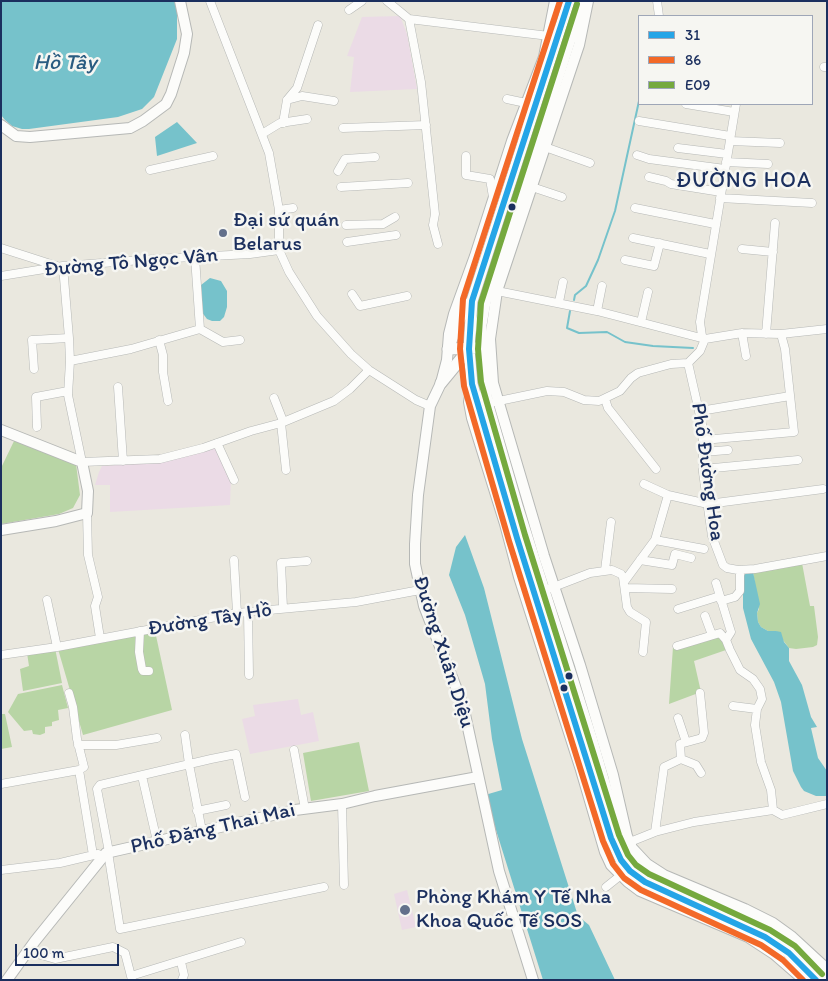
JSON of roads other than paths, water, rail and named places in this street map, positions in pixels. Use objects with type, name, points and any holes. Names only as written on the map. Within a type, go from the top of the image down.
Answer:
[{"type":"main road","points":[[581,1],[485,302],[481,325],[482,348],[492,402],[521,536],[549,589],[626,844],[637,866],[652,876],[771,926],[809,958],[827,979]]},
{"type":"main road","points":[[566,5],[472,301],[469,349],[472,384],[521,536],[611,838],[620,860],[630,871],[646,882],[765,937],[789,953],[816,980]]},
{"type":"main road","points":[[530,118],[543,122]]},
{"type":"main road","points":[[472,301],[463,310],[448,349],[482,348]]},
{"type":"main road","points":[[441,383],[469,349]]},
{"type":"main road","points":[[441,383],[455,376],[465,378],[472,384]]},
{"type":"street","points":[[1,125],[16,136],[30,138],[130,128],[143,121],[166,104],[184,53],[187,34],[180,1]]},
{"type":"street","points":[[210,1],[262,134],[271,162],[279,210],[279,250],[289,272],[318,316],[351,354],[369,370],[416,400],[430,406]]},
{"type":"street","points":[[349,10],[362,1]]},
{"type":"street","points":[[387,1],[409,19],[549,36]]},
{"type":"street","name":"Đường Xuân Diệu","points":[[533,980],[499,871],[463,705],[424,606],[415,564],[417,510],[430,406],[441,383],[448,360],[449,334],[459,290],[494,199],[512,141],[544,57],[555,1]]},
{"type":"street","points":[[588,1],[579,45],[497,291],[490,339],[492,402],[549,589],[590,573],[612,570],[621,574],[630,612],[646,622],[643,652]]},
{"type":"street","points":[[657,1],[659,15]]},
{"type":"street","points":[[409,19],[421,82],[435,214],[434,230],[438,244]]},
{"type":"street","points":[[283,123],[288,100],[297,88],[318,26]]},
{"type":"street","points":[[288,100],[302,96],[334,101]]},
{"type":"street","points":[[507,99],[526,103]]},
{"type":"street","points":[[692,105],[734,112]]},
{"type":"street","points":[[492,402],[547,390],[564,392],[591,401],[599,401],[620,391],[638,372],[670,364],[688,363],[702,349],[704,339],[700,322],[736,105]]},
{"type":"street","points":[[262,134],[283,123],[307,119]]},
{"type":"street","points":[[639,121],[730,138],[780,143]]},
{"type":"street","points":[[343,128],[426,125]]},
{"type":"street","points":[[546,147],[590,163]]},
{"type":"street","points":[[678,148],[726,162]]},
{"type":"street","points":[[637,155],[649,159],[768,164]]},
{"type":"street","points":[[150,170],[213,156]]},
{"type":"street","points":[[466,156],[466,175],[490,179],[494,199]]},
{"type":"street","points":[[338,171],[345,159],[375,157]]},
{"type":"street","points":[[649,177],[720,195],[812,203]]},
{"type":"street","points":[[342,187],[408,183]]},
{"type":"street","points":[[532,187],[562,197]]},
{"type":"street","points":[[279,210],[293,208]]},
{"type":"street","points":[[635,208],[716,224]]},
{"type":"street","points":[[346,225],[383,224],[395,217]]},
{"type":"street","points":[[766,334],[775,223]]},
{"type":"street","points":[[347,242],[396,235]]},
{"type":"street","points":[[633,238],[710,254]]},
{"type":"street","points":[[625,260],[654,266],[660,243]]},
{"type":"street","points":[[1,248],[61,266],[69,338],[68,390],[88,491],[88,555],[98,597],[95,606],[100,638]]},
{"type":"street","points":[[742,249],[773,252]]},
{"type":"street","name":"Đường Tô Ngọc Vân","points":[[1,276],[61,266],[147,259],[250,254],[279,250]]},
{"type":"street","points":[[195,257],[200,329]]},
{"type":"street","points":[[559,302],[563,282]]},
{"type":"street","points":[[597,311],[602,286]]},
{"type":"street","points":[[497,291],[559,302],[704,339],[742,333],[782,334],[827,329]]},
{"type":"street","points":[[641,322],[648,292]]},
{"type":"street","points":[[352,294],[360,306],[407,296]]},
{"type":"street","points":[[70,361],[131,349],[200,329],[223,342],[240,340]]},
{"type":"street","points":[[742,333],[746,356]]},
{"type":"street","points":[[703,440],[795,436],[782,334]]},
{"type":"street","points":[[34,369],[32,340],[69,338]]},
{"type":"street","points":[[159,340],[163,355],[163,372],[168,401]]},
{"type":"street","name":"Phố Đường Hoa","points":[[688,363],[700,411],[703,469],[712,536],[723,565],[727,568],[740,570]]},
{"type":"street","points":[[1,430],[82,462],[160,459],[174,453],[217,443],[251,430],[282,422],[334,401],[350,389],[369,370]]},
{"type":"street","points":[[472,384],[469,402],[472,418],[505,524],[519,577],[582,770],[604,852],[611,865],[640,891],[748,937],[774,954],[804,980]]},
{"type":"street","points":[[118,387],[123,461]]},
{"type":"street","points":[[37,427],[36,397],[68,390]]},
{"type":"street","points":[[700,411],[790,396]]},
{"type":"street","points":[[274,398],[282,422],[286,470]]},
{"type":"street","points":[[605,399],[608,408],[656,469]]},
{"type":"street","points":[[217,443],[234,480]]},
{"type":"street","points":[[703,452],[728,450]]},
{"type":"street","points":[[703,469],[798,460]]},
{"type":"street","points":[[644,484],[668,495],[708,504],[823,489]]},
{"type":"street","points":[[624,585],[655,540],[668,495]]},
{"type":"street","points":[[1,530],[56,521],[87,513]]},
{"type":"street","points":[[605,570],[612,522]]},
{"type":"street","points":[[655,540],[704,549]]},
{"type":"street","points":[[640,560],[672,565],[675,554],[691,558]]},
{"type":"street","points":[[678,609],[721,598],[735,597],[740,591],[740,570],[827,556]]},
{"type":"street","points":[[234,560],[237,613]]},
{"type":"street","points":[[284,608],[281,563],[307,561]]},
{"type":"street","points":[[716,583],[731,632],[726,640]]},
{"type":"street","points":[[624,585],[672,589]]},
{"type":"street","name":"Đường Tây Hồ","points":[[1,655],[57,647],[237,613],[356,602],[420,590]]},
{"type":"street","points":[[47,600],[57,647]]},
{"type":"street","points":[[248,612],[249,675]]},
{"type":"street","points":[[705,616],[712,635]]},
{"type":"street","points":[[140,631],[139,652],[142,669],[145,672],[149,671]]},
{"type":"street","points":[[677,646],[720,633],[726,640],[740,670],[753,679],[760,689],[762,698],[757,709],[755,725],[761,762],[771,790],[773,810]]},
{"type":"street","points":[[1,784],[79,770],[84,767],[78,745],[73,707],[69,693]]},
{"type":"street","points":[[681,759],[680,744],[702,738],[704,733],[700,693]]},
{"type":"street","points":[[732,706],[757,709]]},
{"type":"street","points":[[678,718],[686,742]]},
{"type":"street","points":[[185,735],[202,831]]},
{"type":"street","points":[[78,745],[116,745],[157,738]]},
{"type":"street","points":[[294,750],[305,809]]},
{"type":"street","points":[[245,796],[236,754],[115,781],[97,787],[120,929],[324,887]]},
{"type":"street","points":[[655,832],[664,767],[681,759],[696,765],[702,773]]},
{"type":"street","points":[[79,770],[93,855]]},
{"type":"street","points":[[142,776],[157,841]]},
{"type":"street","name":"Phố Đặng Thai Mai","points":[[7,980],[30,948],[108,852],[305,809],[342,804],[478,777]]},
{"type":"street","points":[[342,804],[344,885]]},
{"type":"street","points":[[626,844],[655,832],[694,822],[773,810],[782,815],[827,804]]},
{"type":"street","points":[[198,811],[226,805]]},
{"type":"street","points":[[1,870],[60,863],[108,852]]},
{"type":"street","points":[[606,888],[621,875]]},
{"type":"street","points":[[771,926],[791,936],[827,969]]},
{"type":"street","points":[[30,948],[41,955],[55,958],[113,947],[124,953],[131,978],[241,942]]},
{"type":"street","points":[[181,962],[184,975],[182,980]]},
{"type":"water","name":"Hồ Tây","points":[[1,1],[177,1],[177,39],[154,97],[142,109],[118,117],[29,129],[12,126],[1,115]]},
{"type":"water","points":[[177,122],[197,143],[157,156],[155,137]]},
{"type":"water","points":[[210,278],[221,281],[227,291],[227,307],[224,317],[220,321],[207,319],[201,311],[201,285]]},
{"type":"water","points":[[465,535],[484,588],[522,739],[578,916],[589,925],[615,980],[543,980],[485,795],[502,790],[492,739],[485,684],[465,615],[449,575],[456,547]]},
{"type":"water","points":[[753,572],[760,604],[757,613],[758,622],[761,627],[768,631],[781,632],[784,642],[789,648],[789,661],[802,685],[811,717],[817,727],[811,728],[818,758],[827,771],[827,796],[816,796],[804,791],[793,771],[781,702],[774,682],[751,639],[743,608],[743,577],[746,573]]},
{"type":"waterway","points":[[574,300],[575,295],[586,286],[598,260],[615,211],[638,105]]},
{"type":"waterway","points":[[570,311],[567,328],[579,333],[607,332],[625,342],[653,346],[693,348]]},
{"type":"place","name":"Đại sứ quán Belarus","points":[[223,233]]},
{"type":"place","name":"Phòng Khám Y Tế Nha Khoa Quốc Tế SOS","points":[[405,910]]},
{"type":"district","name":"ĐƯỜNG HOA","points":[[744,181]]}]
